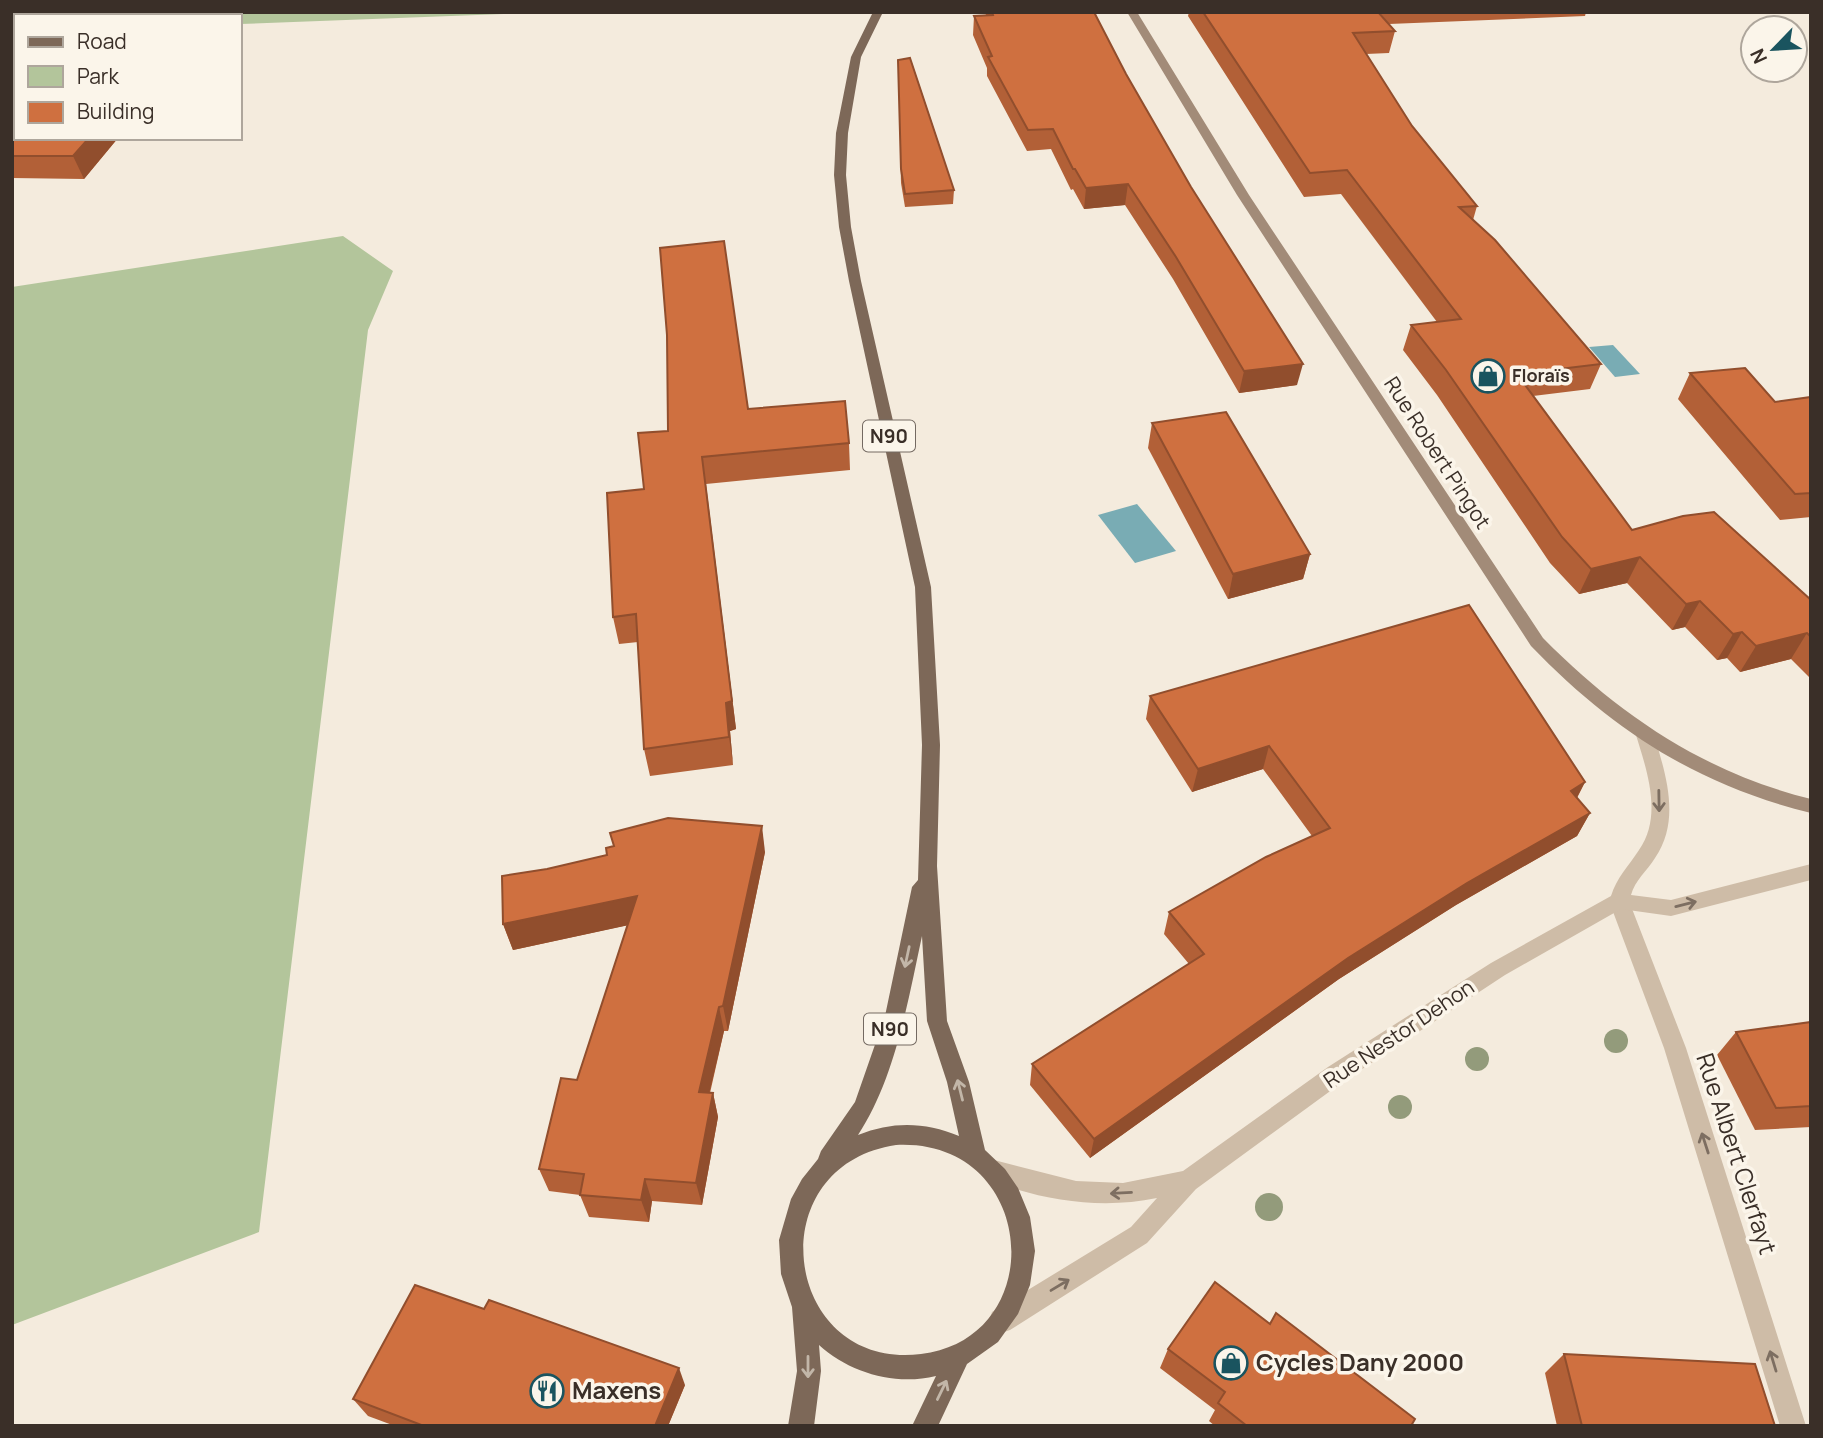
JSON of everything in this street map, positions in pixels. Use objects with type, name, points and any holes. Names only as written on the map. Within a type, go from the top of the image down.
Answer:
[{"type":"main road","name":"N90","points":[[878,12],[856,57],[842,133],[840,175],[845,227],[855,281],[923,587],[931,745],[927,866],[937,1021],[958,1082],[975,1156]]},
{"type":"main road","name":"Rue Robert Pingot","points":[[1132,12],[1243,195],[1537,642],[1587,692],[1645,735],[1718,774],[1811,806]]},
{"type":"main road","name":"N90","points":[[816,1177],[864,1107],[895,1016],[927,866]]},
{"type":"main road","points":[[802,1426],[809,1371],[804,1307],[790,1262],[790,1240],[795,1217],[816,1177],[849,1149],[870,1140],[892,1135],[935,1138],[956,1145],[975,1156],[993,1171],[1015,1204],[1025,1243],[1025,1263],[1020,1284],[1002,1321],[987,1336],[959,1355],[925,1367],[877,1363],[855,1356],[835,1342],[804,1307]]},
{"type":"main road","points":[[925,1426],[959,1355]]},
{"type":"street","points":[[1645,735],[1659,782],[1660,821],[1649,852],[1625,881],[1619,901],[1671,908],[1811,872]]},
{"type":"street","name":"Rue Nestor Dehon","points":[[1002,1321],[1139,1235],[1188,1181],[1336,1074],[1498,969],[1619,901]]},
{"type":"street","name":"Rue Albert Clerfayt","points":[[1619,901],[1675,1048],[1793,1426]]},
{"type":"street","name":"Rue Nestor Dehon","points":[[993,1171],[1076,1192],[1123,1194],[1188,1181]]},
{"type":"green space","points":[[555,12],[242,24],[242,14],[220,14]]},
{"type":"green space","points":[[343,236],[393,271],[368,330],[259,1232],[12,1325],[12,287]]},
{"type":"water","points":[[1613,345],[1640,374],[1615,377],[1589,347]]},
{"type":"water","points":[[1137,504],[1176,551],[1135,563],[1098,515]]},
{"type":"building","points":[[992,12],[1094,12],[1191,187],[1303,364],[1244,371],[1176,257],[1128,184],[1086,188],[1053,129],[1028,130],[988,57],[992,56],[974,16],[993,15]]},
{"type":"building","points":[[1203,12],[1378,12],[1395,31],[1353,33],[1412,126],[1477,206],[1459,207],[1495,240],[1601,364],[1517,374],[1632,530],[1683,516],[1714,512],[1811,600],[1811,637],[1807,633],[1756,646],[1742,632],[1733,634],[1700,601],[1686,604],[1640,557],[1591,569],[1562,537],[1446,370],[1411,325],[1461,319],[1347,170],[1310,173]]},
{"type":"building","points":[[910,58],[954,190],[905,194],[901,169],[898,60]]},
{"type":"building","points":[[14,103],[14,140],[87,140],[73,156],[12,156]]},
{"type":"building","points":[[724,241],[748,409],[845,401],[849,443],[702,457],[732,701],[726,703],[729,737],[644,749],[636,614],[613,617],[607,493],[644,489],[638,433],[668,431],[667,335],[660,248]]},
{"type":"building","points":[[1745,368],[1775,402],[1811,397],[1811,493],[1795,494],[1690,373]]},
{"type":"building","points":[[1226,412],[1310,554],[1233,574],[1152,423]]},
{"type":"building","points":[[1469,605],[1585,782],[1571,791],[1590,813],[1467,883],[1348,958],[1094,1139],[1032,1064],[1204,954],[1169,912],[1266,857],[1330,828],[1269,746],[1198,769],[1150,696]]},
{"type":"building","points":[[668,818],[762,826],[723,1006],[719,1007],[699,1092],[713,1093],[696,1183],[645,1179],[641,1200],[580,1195],[584,1174],[539,1169],[561,1078],[577,1080],[637,896],[503,924],[502,876],[607,855],[606,848],[614,846],[610,833]]},
{"type":"building","points":[[1811,1022],[1811,1106],[1776,1108],[1736,1032]]},
{"type":"building","points":[[1215,1282],[1270,1324],[1276,1313],[1415,1419],[1411,1426],[1247,1426],[1218,1403],[1225,1392],[1168,1349]]},
{"type":"building","points":[[415,1285],[484,1309],[489,1300],[679,1368],[655,1426],[424,1426],[353,1399]]},
{"type":"building","points":[[1564,1354],[1755,1364],[1775,1426],[1582,1426]]},
{"type":"place","name":"Floraïs","points":[[1488,376]]},
{"type":"place","name":"Cycles Dany 2000","points":[[1231,1363]]},
{"type":"place","name":"Maxens","points":[[547,1391]]}]
